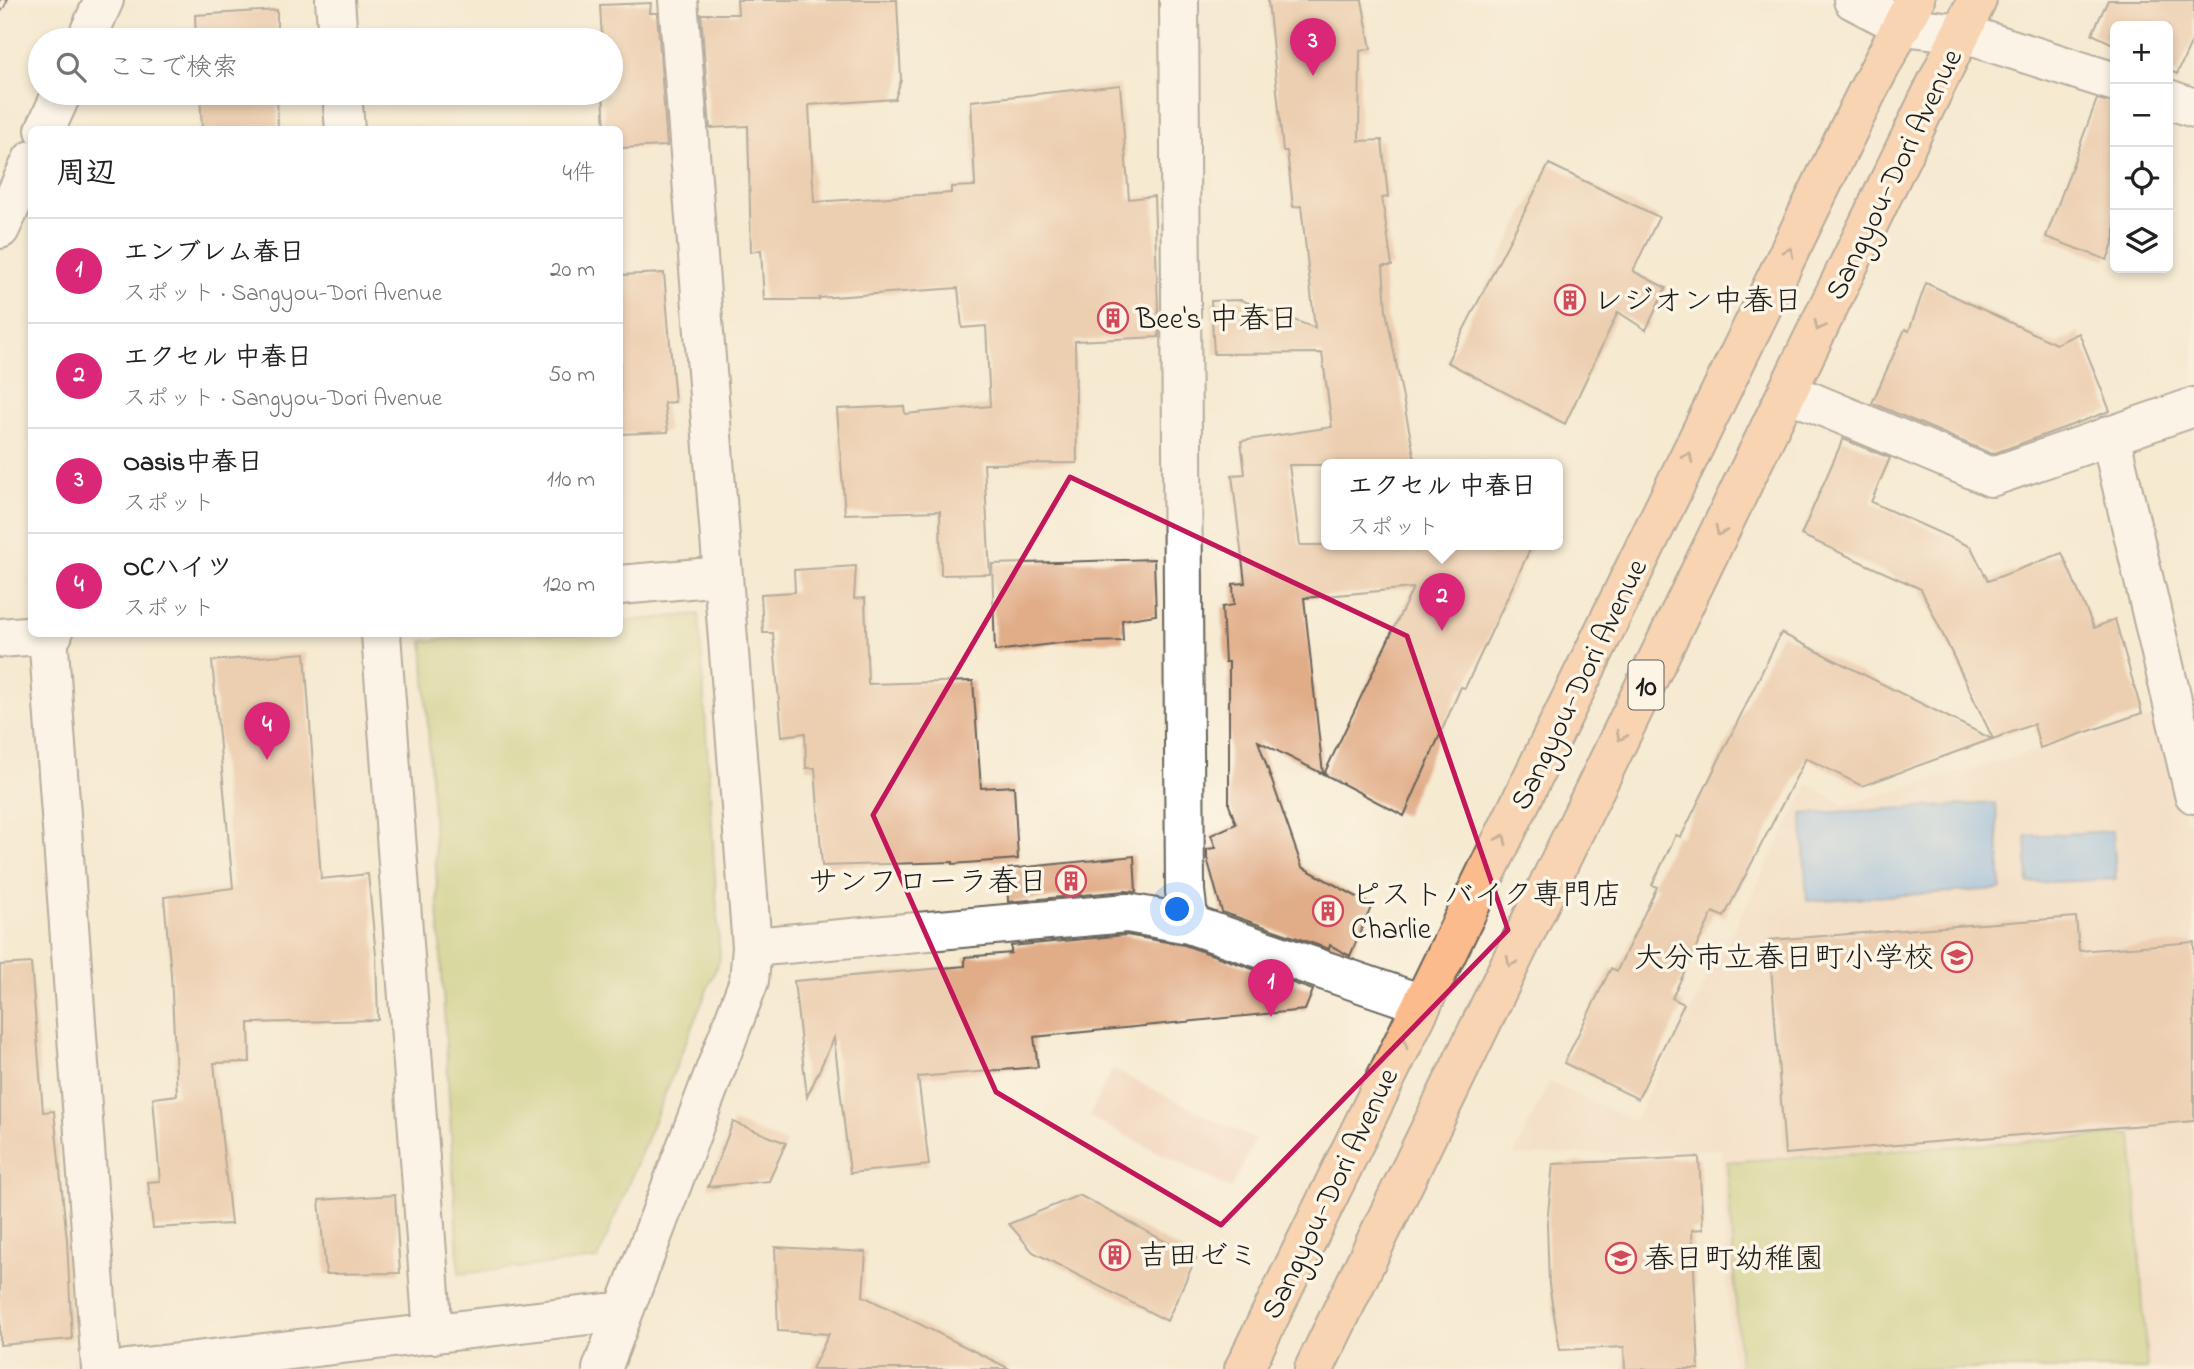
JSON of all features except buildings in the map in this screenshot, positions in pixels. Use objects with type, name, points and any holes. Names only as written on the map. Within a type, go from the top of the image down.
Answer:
[{"type":"highway","name":"Sangyou-Dori Avenue","points":[[1244,1369],[1855,117],[1909,13]]},
{"type":"highway","name":"Sangyou-Dori Avenue","points":[[1314,1369],[1969,16]]},
{"type":"street","points":[[91,28],[104,0]]},
{"type":"street","points":[[335,0],[337,28]]},
{"type":"street","points":[[602,1369],[749,981],[752,947],[678,0]]},
{"type":"street","points":[[1179,0],[1185,863],[1189,924]]},
{"type":"street","points":[[1853,0],[1909,13],[1969,16],[2110,80]]},
{"type":"street","points":[[2173,101],[2194,108]]},
{"type":"street","points":[[47,126],[56,105]]},
{"type":"street","points":[[343,105],[345,126]]},
{"type":"street","points":[[0,229],[28,169]]},
{"type":"street","points":[[1788,392],[1991,477],[2194,407]]},
{"type":"street","points":[[2109,435],[2194,794]]},
{"type":"street","points":[[623,585],[723,576]]},
{"type":"street","points":[[0,638],[28,636]]},
{"type":"street","points":[[51,637],[101,1369]]},
{"type":"street","points":[[382,637],[433,1334]]},
{"type":"street","points":[[752,947],[1127,913],[1189,924],[1422,1004]]},
{"type":"street","points":[[127,1369],[623,1311]]},
{"type":"highlighted area","points":[[1070,477],[1407,636],[1508,930],[1221,1225],[996,1092],[873,815]]},
{"type":"shaded area","name":"大分市立春日町小学校","points":[[2159,716],[2184,815],[2194,831],[2194,1369],[1732,1369],[1721,1149],[1513,1156],[1549,1082],[1634,1121],[1809,784],[1844,805]]},
{"type":"shaded area","points":[[1112,1069],[1255,1140],[1231,1189],[1089,1117]]},
{"type":"green space","points":[[699,614],[720,958],[598,1259],[459,1274],[423,641],[467,637],[623,637],[623,622]]},
{"type":"green space","points":[[2132,1134],[2147,1369],[1740,1369],[1727,1162]]},
{"type":"water","points":[[1996,803],[2001,889],[1807,901],[1802,814]]},
{"type":"water","points":[[2113,831],[2116,879],[2028,883],[2026,836]]},
{"type":"railway","points":[[0,8],[4,0]]},
{"type":"place","name":"Oasis中春日","points":[[1313,76]]},
{"type":"place","name":"レジオン中春日","points":[[1570,300]]},
{"type":"place","name":"Bee's 中春日","points":[[1113,318]]},
{"type":"place","name":"エクセル 中春日","points":[[1442,631]]},
{"type":"place","name":"OCハイツ","points":[[267,760]]},
{"type":"place","name":"サンフローラ春日","points":[[1071,881]]},
{"type":"place","name":"ピストバイク専門店 Charlie","points":[[1328,911]]},
{"type":"place","name":"大分市立春日町小学校","points":[[1957,957]]},
{"type":"place","name":"エンブレム春日","points":[[1271,1017]]},
{"type":"place","name":"吉田ゼミ","points":[[1115,1255]]},
{"type":"place","name":"春日町幼稚園","points":[[1621,1258]]}]
